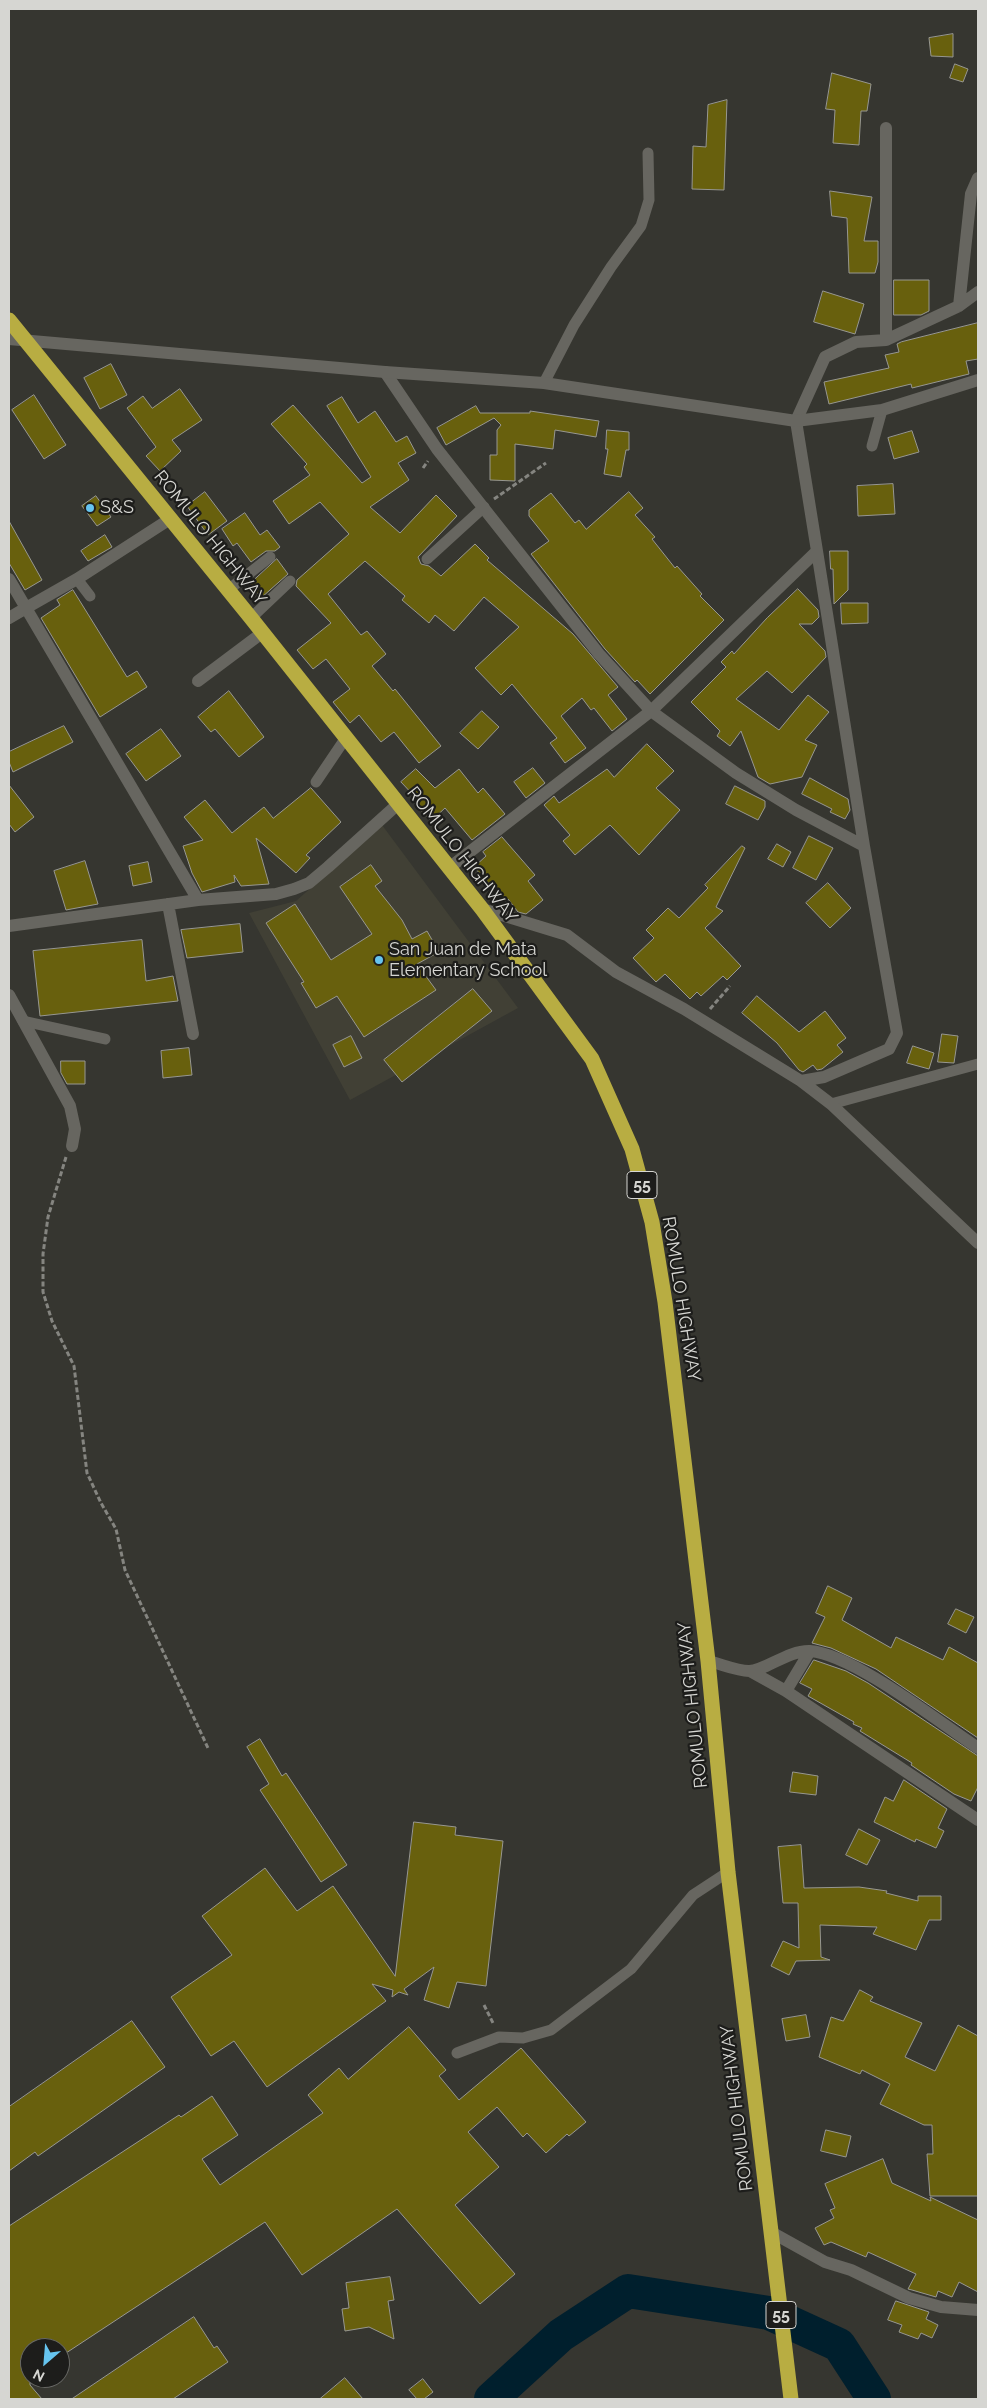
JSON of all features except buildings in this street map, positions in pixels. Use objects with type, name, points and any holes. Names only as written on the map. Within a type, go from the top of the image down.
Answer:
[{"type":"highway","name":"ROMULO HIGHWAY","points":[[9,320],[251,618],[345,739],[482,909],[592,1059],[632,1149],[652,1222],[665,1302],[708,1661],[728,1872],[791,2399]]},
{"type":"street","points":[[886,128],[886,340]]},
{"type":"street","points":[[960,306],[971,194],[978,178]]},
{"type":"street","points":[[801,1081],[824,1077],[889,1049],[895,1040],[896,1025],[864,846],[796,421],[825,358],[856,342],[886,340],[960,306],[978,292]]},
{"type":"street","points":[[9,339],[384,372],[544,383],[796,421],[882,410],[978,380]]},
{"type":"street","points":[[384,372],[437,449],[599,654],[651,711],[736,773],[796,810],[864,846]]},
{"type":"street","points":[[9,618],[77,579],[170,518]]},
{"type":"street","points":[[449,868],[651,711],[817,550]]},
{"type":"street","points":[[9,579],[198,900]]},
{"type":"street","points":[[198,681],[262,633]]},
{"type":"street","points":[[9,926],[198,900],[276,894],[309,883],[398,804]]},
{"type":"street","points":[[168,904],[193,1034]]},
{"type":"street","points":[[482,909],[567,935],[616,972],[701,1019],[801,1081],[831,1104],[978,1243]]},
{"type":"street","points":[[9,995],[70,1106],[75,1129],[72,1146]]},
{"type":"street","points":[[750,1671],[791,1654],[810,1651],[833,1656],[860,1669],[978,1748]]},
{"type":"street","points":[[786,1691],[810,1651]]},
{"type":"street","points":[[708,1661],[750,1671],[786,1691],[978,1820]]},
{"type":"street","points":[[771,2232],[825,2262],[851,2270],[909,2298],[941,2308],[978,2310]]},
{"type":"lane","points":[[544,383],[574,325],[611,267],[641,226],[649,200],[648,153]]},
{"type":"lane","points":[[872,446],[882,410]]},
{"type":"lane","points":[[428,559],[484,507]]},
{"type":"lane","points":[[228,590],[270,557]]},
{"type":"lane","points":[[77,579],[90,596]]},
{"type":"lane","points":[[251,618],[290,582]]},
{"type":"lane","points":[[316,782],[345,739]]},
{"type":"lane","points":[[23,1021],[105,1039]]},
{"type":"lane","points":[[831,1104],[978,1064]]},
{"type":"lane","points":[[457,2053],[499,2037],[523,2038],[551,2030],[632,1969],[693,1895],[728,1872]]},
{"type":"path","points":[[484,507],[546,463]]},
{"type":"path","points":[[701,1019],[730,986]]},
{"type":"path","points":[[72,1146],[63,1163],[48,1217],[43,1254],[43,1292],[52,1321],[74,1366],[87,1473],[116,1529],[125,1570],[208,1748]]},
{"type":"path","points":[[484,2005],[499,2037]]},
{"type":"shaded area","name":"San Juan de Mata Elementary School","points":[[382,825],[518,1008],[350,1100],[249,913],[296,901]]},
{"type":"waterway","points":[[491,2399],[561,2335],[628,2291],[769,2313],[839,2345],[874,2399]]},
{"type":"place","name":"S&S","points":[[90,508]]},
{"type":"place","name":"San Juan de Mata Elementary School","points":[[379,960]]}]
